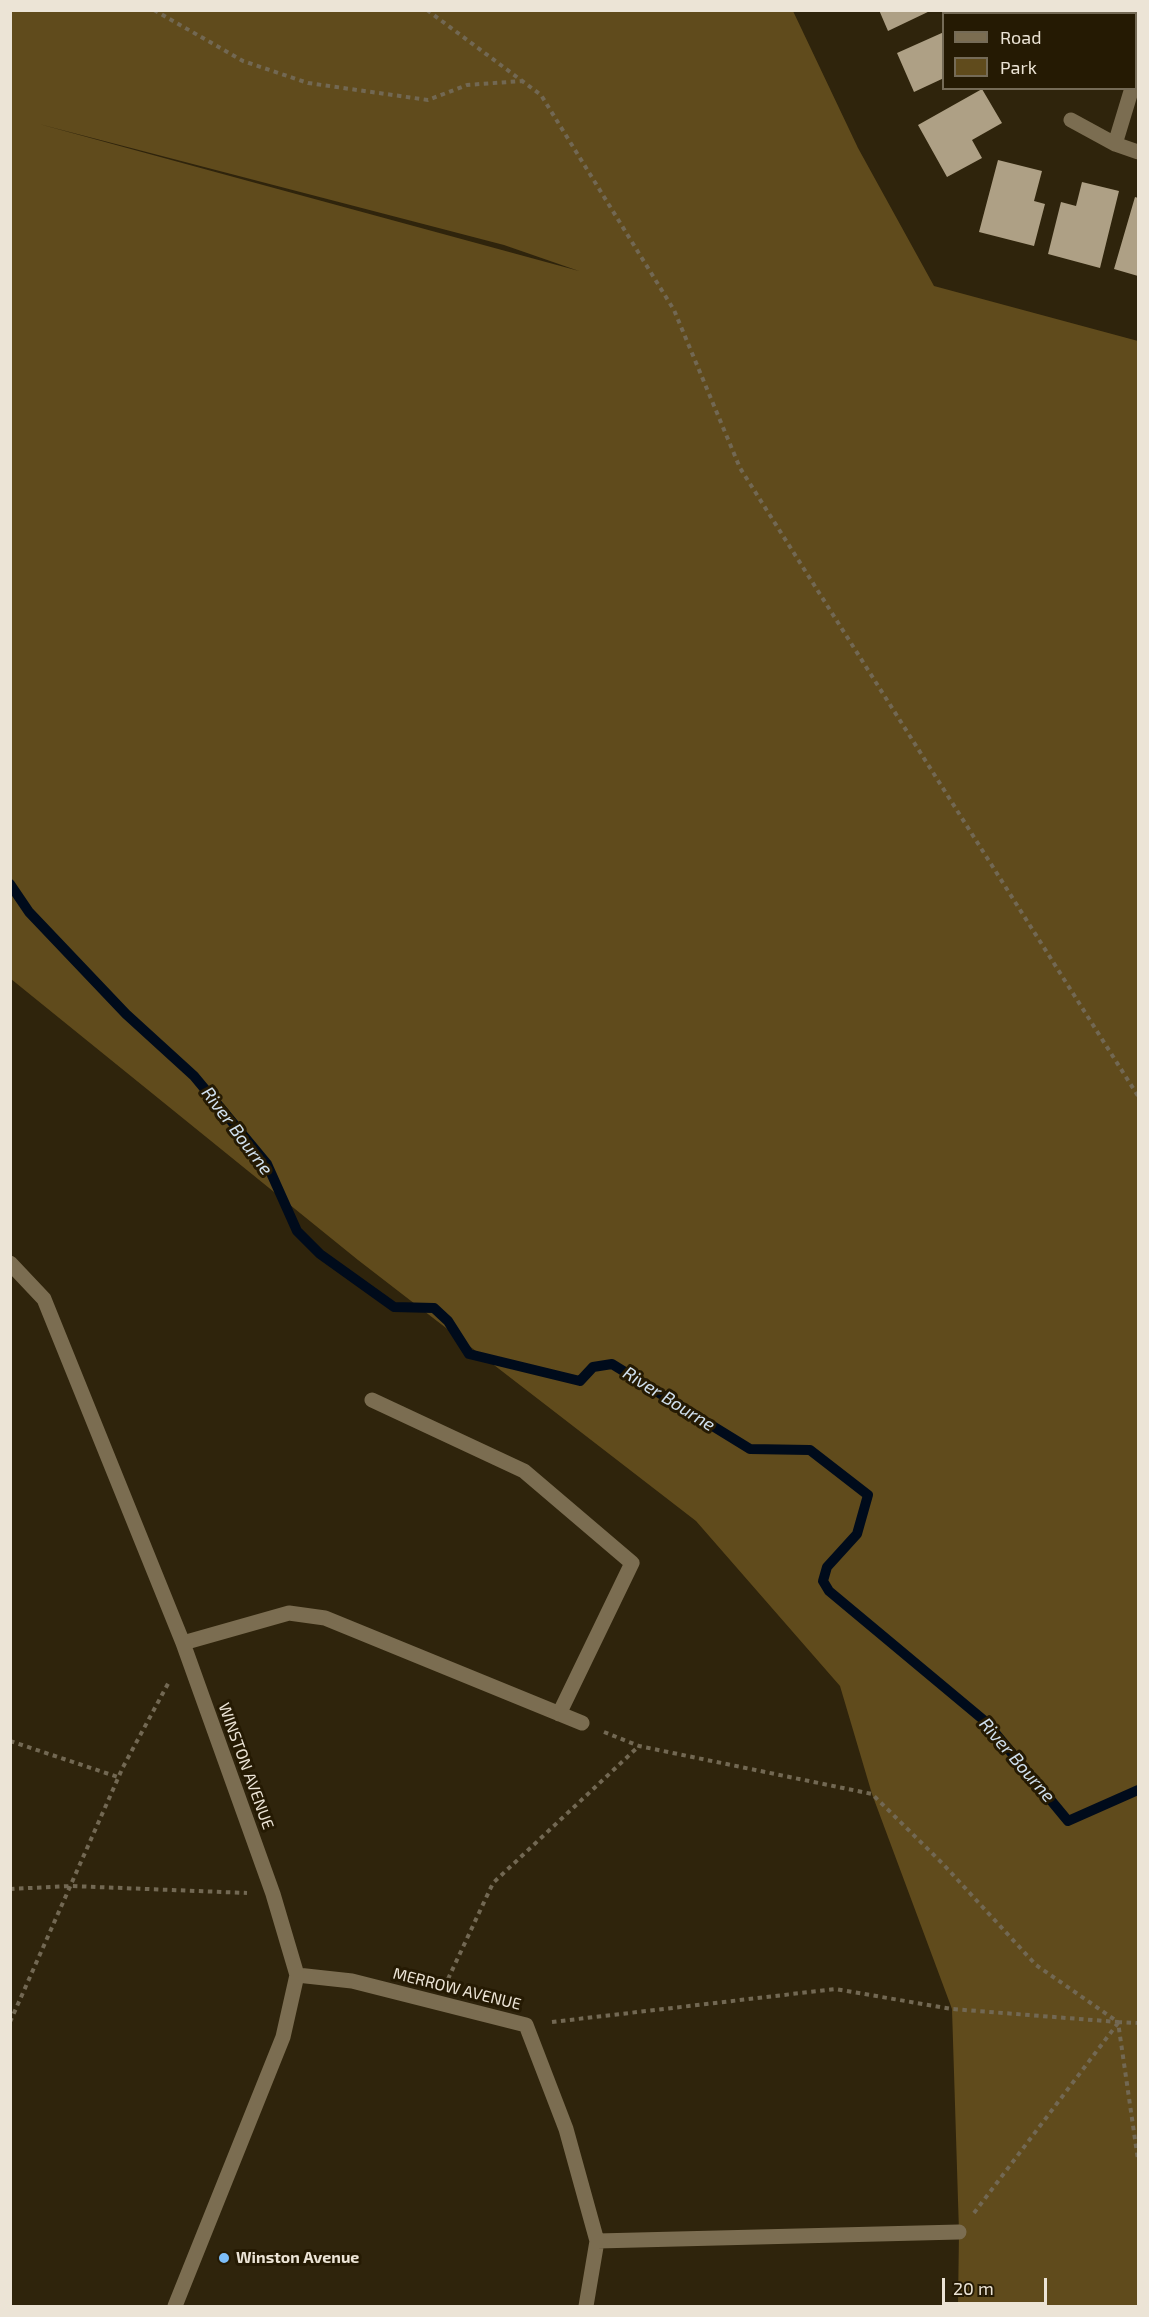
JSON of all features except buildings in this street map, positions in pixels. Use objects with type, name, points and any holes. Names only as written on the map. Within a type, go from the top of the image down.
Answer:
[{"type":"street","points":[[1115,144],[1131,90]]},
{"type":"street","points":[[1071,120],[1115,144],[1138,152]]},
{"type":"street","name":"WINSTON AVENUE","points":[[10,1263],[44,1299],[184,1647],[273,1894],[297,1975],[283,2037],[175,2307]]},
{"type":"street","points":[[372,1400],[524,1471],[632,1563],[559,1714]]},
{"type":"street","points":[[184,1647],[290,1613],[325,1618],[582,1723]]},
{"type":"street","name":"MERROW AVENUE","points":[[297,1975],[352,1981],[526,2025],[566,2129],[597,2241],[586,2307]]},
{"type":"street","points":[[597,2241],[959,2232]]},
{"type":"path","points":[[154,10],[243,61],[308,83],[428,100],[467,85],[522,81]]},
{"type":"path","points":[[427,10],[541,94],[674,310],[740,468],[1138,1096]]},
{"type":"path","points":[[10,2022],[118,1777],[184,1647]]},
{"type":"path","points":[[582,1723],[639,1746],[872,1794],[943,1864],[1036,1965],[1118,2022],[1138,2160]]},
{"type":"path","points":[[10,1741],[118,1777]]},
{"type":"path","points":[[457,1987],[447,1981],[493,1883],[639,1746]]},
{"type":"path","points":[[10,1889],[71,1886],[273,1894]]},
{"type":"path","points":[[526,2025],[835,1989],[952,2009],[1138,2023]]},
{"type":"path","points":[[959,2232],[1118,2022]]},
{"type":"green space","points":[[11,11],[793,11],[858,148],[934,286],[1138,341],[1138,2306],[958,2306],[959,2232],[952,2009],[872,1794],[840,1686],[696,1521],[358,1260],[11,979]],"holes":[[[39,124],[504,245],[579,271]]]},
{"type":"waterway","name":"River Bourne","points":[[10,884],[29,912],[126,1014],[194,1076],[267,1164],[297,1231],[320,1254],[394,1307],[434,1308],[448,1321],[469,1354],[580,1381],[593,1367],[612,1364],[750,1449],[810,1450],[868,1495],[857,1534],[827,1567],[823,1581],[829,1591],[986,1722],[1068,1821],[1138,1790]]},
{"type":"place","name":"Winston Avenue","points":[[224,2258]]}]
